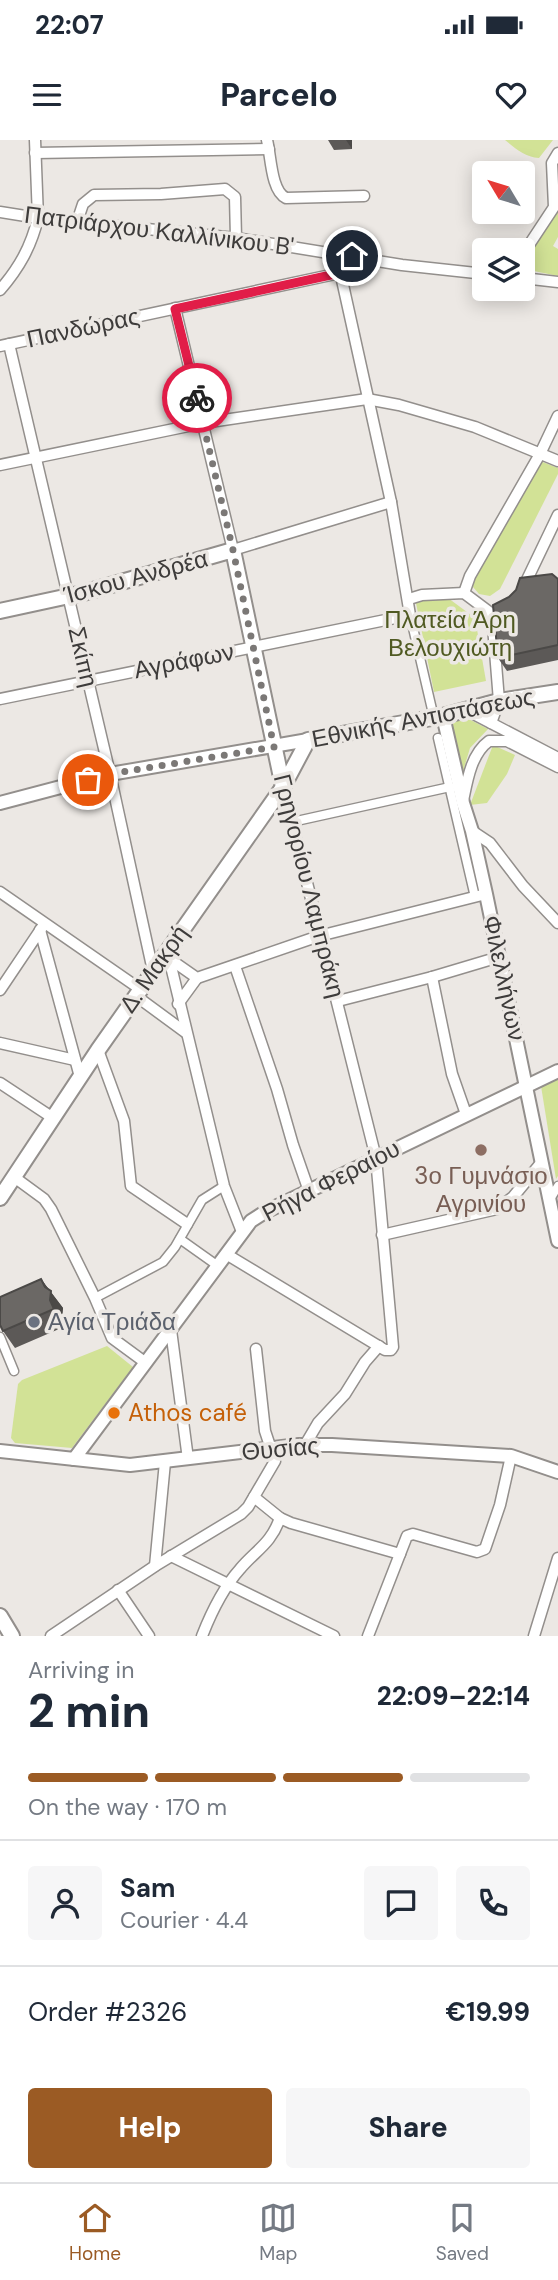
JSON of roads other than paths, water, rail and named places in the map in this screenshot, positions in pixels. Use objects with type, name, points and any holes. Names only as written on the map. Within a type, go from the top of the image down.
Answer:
[{"type":"main road","name":"Ίσκου Ανδρέα","points":[[0,611],[68,596],[233,550]]},
{"type":"main road","name":"Γρηγορίου Λαμπράκη","points":[[233,550],[283,787]]},
{"type":"main road","name":"Εθνικής Αντιστάσεως","points":[[308,740],[439,717],[499,701],[558,692]]},
{"type":"main road","name":"Δ. Μακρή","points":[[0,1198],[98,1050],[153,971],[167,956],[283,787],[308,740]]},
{"type":"main road","points":[[0,1616],[12,1636]]},
{"type":"street","points":[[0,290],[27,252],[38,218],[35,140]]},
{"type":"street","points":[[36,153],[268,145],[276,189],[282,196],[364,196]]},
{"type":"street","points":[[534,238],[554,207],[552,163],[558,153]]},
{"type":"street","points":[[76,222],[86,199],[94,195],[225,189],[235,197],[236,238]]},
{"type":"street","name":"Πατριάρχου Καλλίνικου B'","points":[[0,212],[236,238],[402,265],[472,273]]},
{"type":"street","points":[[337,254],[391,502],[410,615],[439,717]]},
{"type":"street","name":"Πανδώρας","points":[[5,345],[340,273],[368,259]]},
{"type":"street","points":[[535,279],[558,282]]},
{"type":"street","name":"Γρηγορίου Λαμπράκη","points":[[175,309],[233,550]]},
{"type":"street","name":"Σκίπη","points":[[5,345],[36,457],[153,971]]},
{"type":"street","points":[[0,465],[204,423],[367,399],[399,405],[475,428],[558,460]]},
{"type":"street","points":[[464,593],[470,576],[540,454],[558,416]]},
{"type":"street","name":"Ίσκου Ανδρέα","points":[[233,550],[391,502]]},
{"type":"street","points":[[515,603],[558,515]]},
{"type":"street","points":[[409,598],[464,593],[492,614],[499,701],[491,723]]},
{"type":"street","points":[[492,614],[503,609]]},
{"type":"street","name":"Αγράφων","points":[[0,699],[410,615]]},
{"type":"street","points":[[466,710],[558,758]]},
{"type":"street","name":"Φιλελλήνων","points":[[439,717],[472,831],[481,896],[499,957],[558,1241]]},
{"type":"street","points":[[178,1004],[197,978],[319,936],[481,896],[438,738]]},
{"type":"street","name":"Εθνικής Αντιστάσεως","points":[[0,803],[110,774],[308,740]]},
{"type":"street","points":[[463,803],[474,762],[482,746],[489,741],[507,741],[558,767]]},
{"type":"street","name":"Γρηγορίου Λαμπράκη","points":[[283,787],[376,1158],[394,1345],[388,1350],[379,1346]]},
{"type":"street","points":[[292,822],[450,787]]},
{"type":"street","points":[[472,831],[490,843],[523,886],[558,923]]},
{"type":"street","points":[[0,892],[138,993],[185,1032]]},
{"type":"street","points":[[0,990],[43,926]]},
{"type":"street","points":[[43,926],[80,1077]]},
{"type":"street","points":[[167,956],[197,978]]},
{"type":"street","points":[[167,956],[224,1186],[242,1232]]},
{"type":"street","points":[[338,1001],[499,957]]},
{"type":"street","points":[[235,966],[309,1191]]},
{"type":"street","points":[[432,977],[452,1074],[466,1114]]},
{"type":"street","points":[[0,1043],[75,1060]]},
{"type":"street","points":[[98,1050],[124,1121],[131,1186],[187,1224]]},
{"type":"street","name":"Ρήγα Φεραίου","points":[[74,1460],[242,1232],[259,1216],[558,1071]]},
{"type":"street","points":[[0,1083],[53,1118]]},
{"type":"street","points":[[382,1235],[497,1209],[513,1196],[541,1163]]},
{"type":"street","points":[[14,1177],[44,1199],[51,1209],[112,1338],[146,1363]]},
{"type":"street","points":[[95,1298],[163,1262],[180,1239],[202,1200],[224,1186]]},
{"type":"street","points":[[550,1201],[558,1186]]},
{"type":"street","points":[[180,1239],[218,1265]]},
{"type":"street","points":[[226,1254],[379,1346],[305,1444]]},
{"type":"street","points":[[171,1330],[188,1459]]},
{"type":"street","points":[[0,1337],[2,1349],[14,1371]]},
{"type":"street","points":[[51,1636],[155,1566],[241,1514],[254,1497],[275,1461],[265,1432],[256,1349]]},
{"type":"street","name":"Θυσίας","points":[[0,1451],[130,1465],[305,1444],[511,1456],[558,1472]]},
{"type":"street","points":[[0,1451],[0,1458]]},
{"type":"street","points":[[369,1636],[404,1542],[410,1534],[477,1552],[483,1551],[500,1504],[511,1456]]},
{"type":"street","points":[[155,1566],[165,1462]]},
{"type":"street","points":[[254,1497],[280,1518],[309,1530],[400,1554]]},
{"type":"street","points":[[202,1636],[229,1584],[241,1568],[267,1544],[280,1518]]},
{"type":"street","points":[[171,1556],[334,1636]]},
{"type":"street","points":[[534,1636],[558,1558]]},
{"type":"street","points":[[118,1590],[149,1636]]},
{"type":"place","name":"3ο Γυμνάσιο Αγρινίου","points":[[481,1150]]},
{"type":"place","name":"Αγία Τριάδα","points":[[34,1322]]},
{"type":"place","name":"Athos café","points":[[114,1413]]},
{"type":"park label","name":"Πλατεία Άρη Βελουχιώτη","points":[[450,634]]}]
